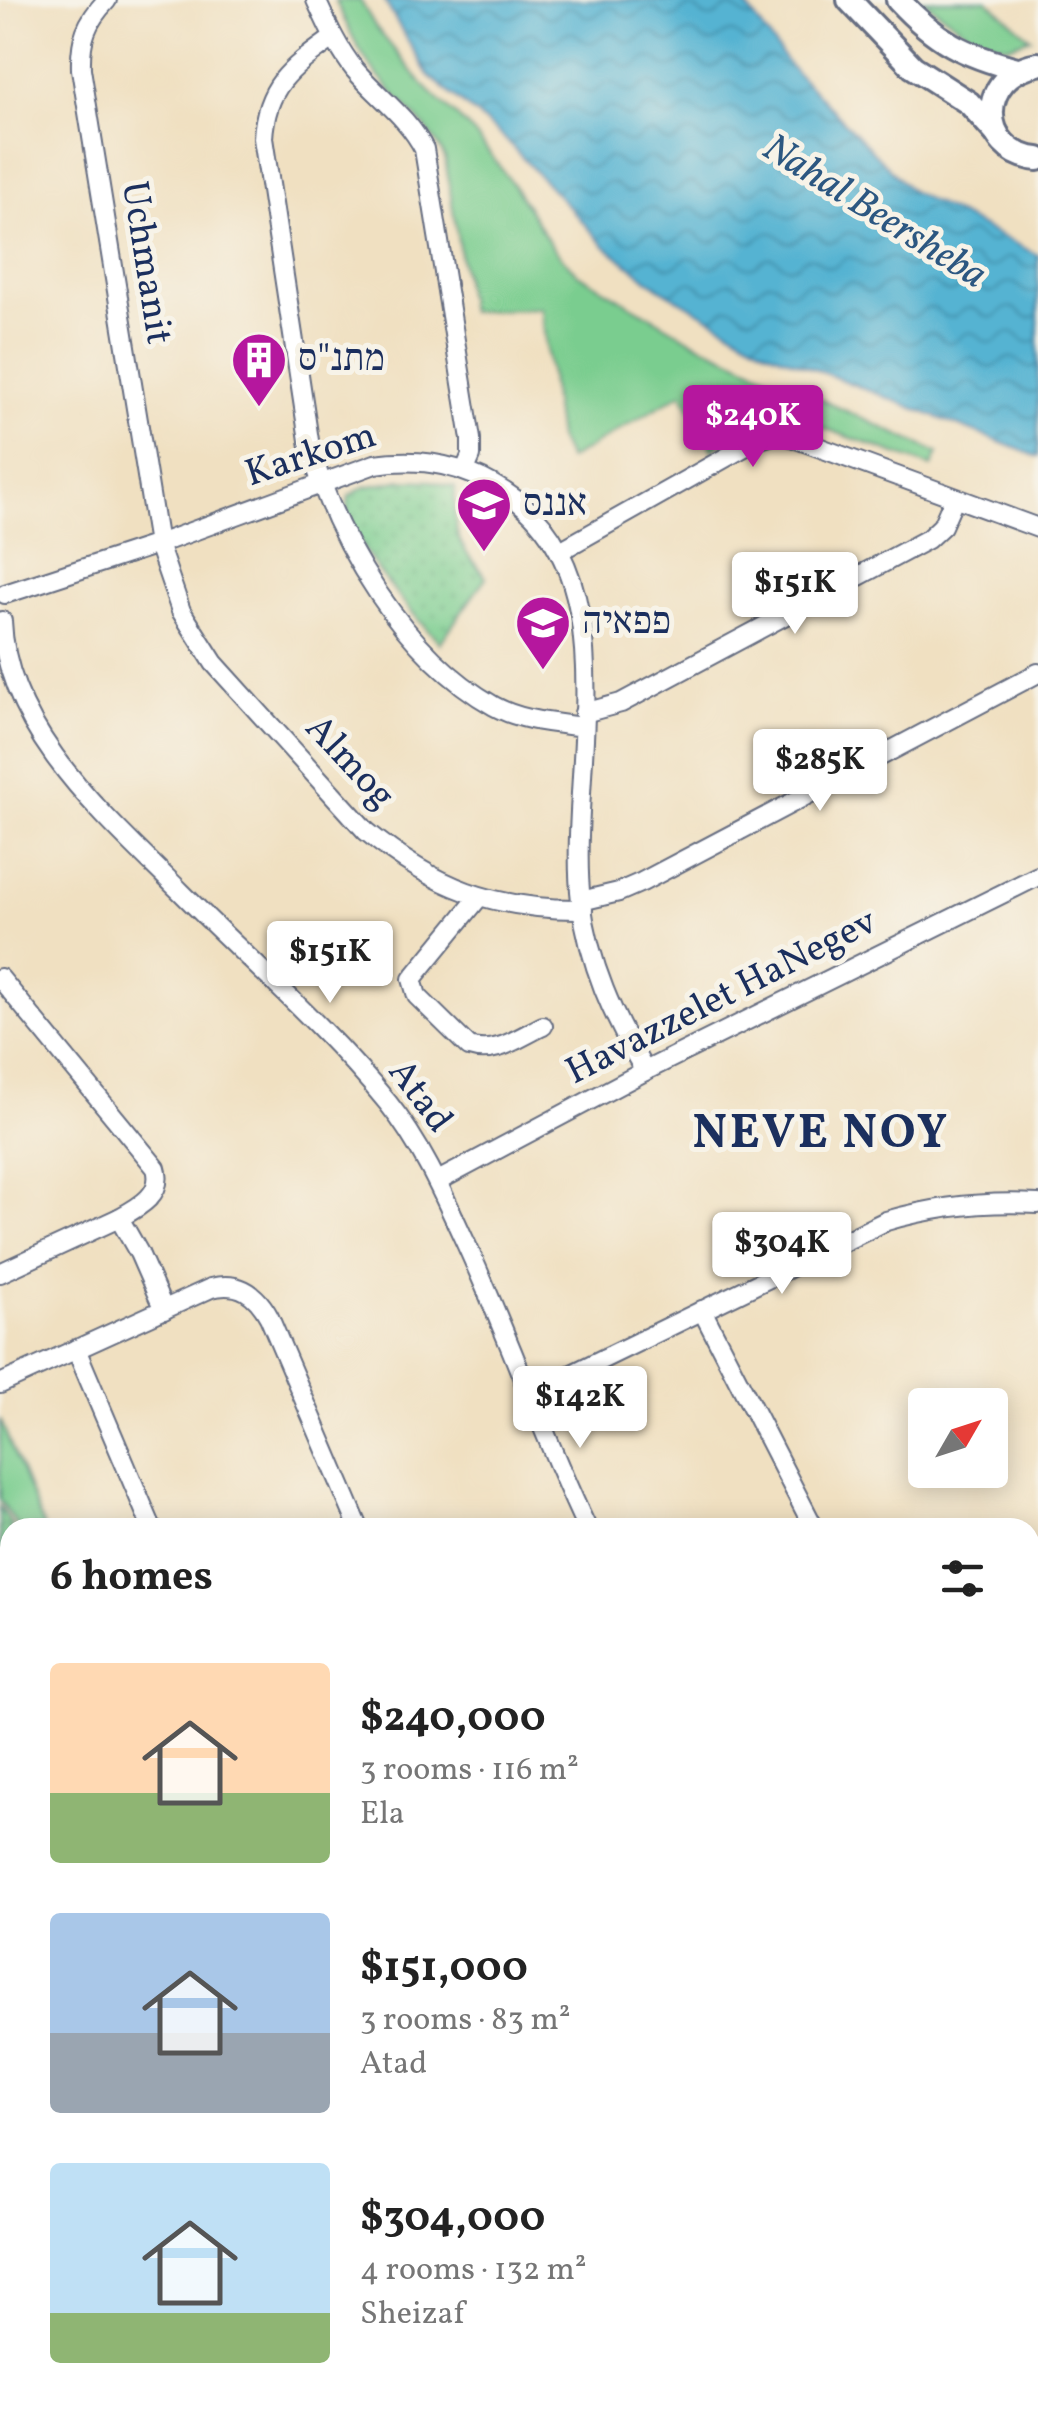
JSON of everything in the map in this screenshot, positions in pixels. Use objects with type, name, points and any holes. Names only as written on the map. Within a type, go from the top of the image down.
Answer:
[{"type":"main road","points":[[850,0],[913,67],[969,102],[1015,153],[1034,160]]},
{"type":"main road","points":[[898,0],[935,37],[959,51],[1030,64]]},
{"type":"main road","points":[[996,134],[992,104],[996,90],[1030,64]]},
{"type":"street","name":"Uchmanit","points":[[107,0],[95,12],[82,36],[81,69],[158,544]]},
{"type":"street","points":[[316,0],[354,68],[406,122],[424,149],[471,439],[465,470]]},
{"type":"street","points":[[334,38],[296,66],[271,95],[263,138],[310,447],[320,482],[349,546],[382,598],[449,672],[494,706],[517,715],[584,720],[622,703],[928,539],[942,526],[954,499]]},
{"type":"street","points":[[560,551],[757,440],[780,433],[1038,528]]},
{"type":"street","name":"Karkom","points":[[2,590],[158,544],[375,464],[404,460],[465,470],[514,497],[548,532],[571,576],[580,617],[584,720],[582,905],[588,941],[608,1004],[644,1071]]},
{"type":"street","name":"Almog","points":[[158,544],[188,622],[236,689],[366,831],[411,865],[442,882],[479,897],[526,908],[582,905],[642,882],[1038,672]]},
{"type":"street","name":"Atad","points":[[2,590],[6,608],[1,622],[7,666],[14,685]]},
{"type":"street","name":"Atad","points":[[0,665],[38,728],[80,786],[365,1076],[410,1134],[438,1182],[583,1518]]},
{"type":"street","name":"Havazzelet HaNegev","points":[[438,1182],[644,1071],[1038,876]]},
{"type":"street","points":[[479,897],[412,979],[416,996],[469,1047],[479,1050],[498,1048],[543,1026]]},
{"type":"street","points":[[0,978],[156,1168],[158,1182],[153,1194],[119,1218],[0,1273]]},
{"type":"street","points":[[530,1394],[886,1221],[967,1204],[1038,1204]]},
{"type":"street","points":[[119,1218],[140,1252],[164,1310]]},
{"type":"street","points":[[0,1384],[211,1288],[240,1287],[258,1300],[269,1316],[355,1518]]},
{"type":"street","points":[[702,1310],[809,1518]]},
{"type":"street","points":[[76,1349],[148,1518]]},
{"type":"green space","points":[[335,0],[360,0],[375,26],[424,86],[474,133],[512,183],[553,248],[578,274],[693,341],[938,453],[932,467],[782,413],[768,414],[712,449],[682,393],[568,460],[558,439],[541,308],[469,312],[445,158],[430,134],[368,63]]},
{"type":"green space","points":[[922,0],[987,0],[1031,38],[1008,46],[979,40]]},
{"type":"green space","points":[[402,480],[455,487],[458,536],[486,577],[440,643],[372,562],[347,512],[349,496],[364,487]]},
{"type":"green space","points":[[0,1419],[40,1518],[12,1518],[0,1500]]},
{"type":"water","name":"Nahal Beersheba","points":[[384,0],[742,0],[789,65],[911,191],[1038,255],[1038,457],[766,350],[659,288],[607,248],[503,137],[428,75]]},
{"type":"place","name":"מתנ\"ס","points":[[259,409]]},
{"type":"place","name":"אננס","points":[[484,554]]},
{"type":"place","name":"פפאיה","points":[[543,672]]},
{"type":"district","name":"NEVE NOY","points":[[821,1134]]}]
